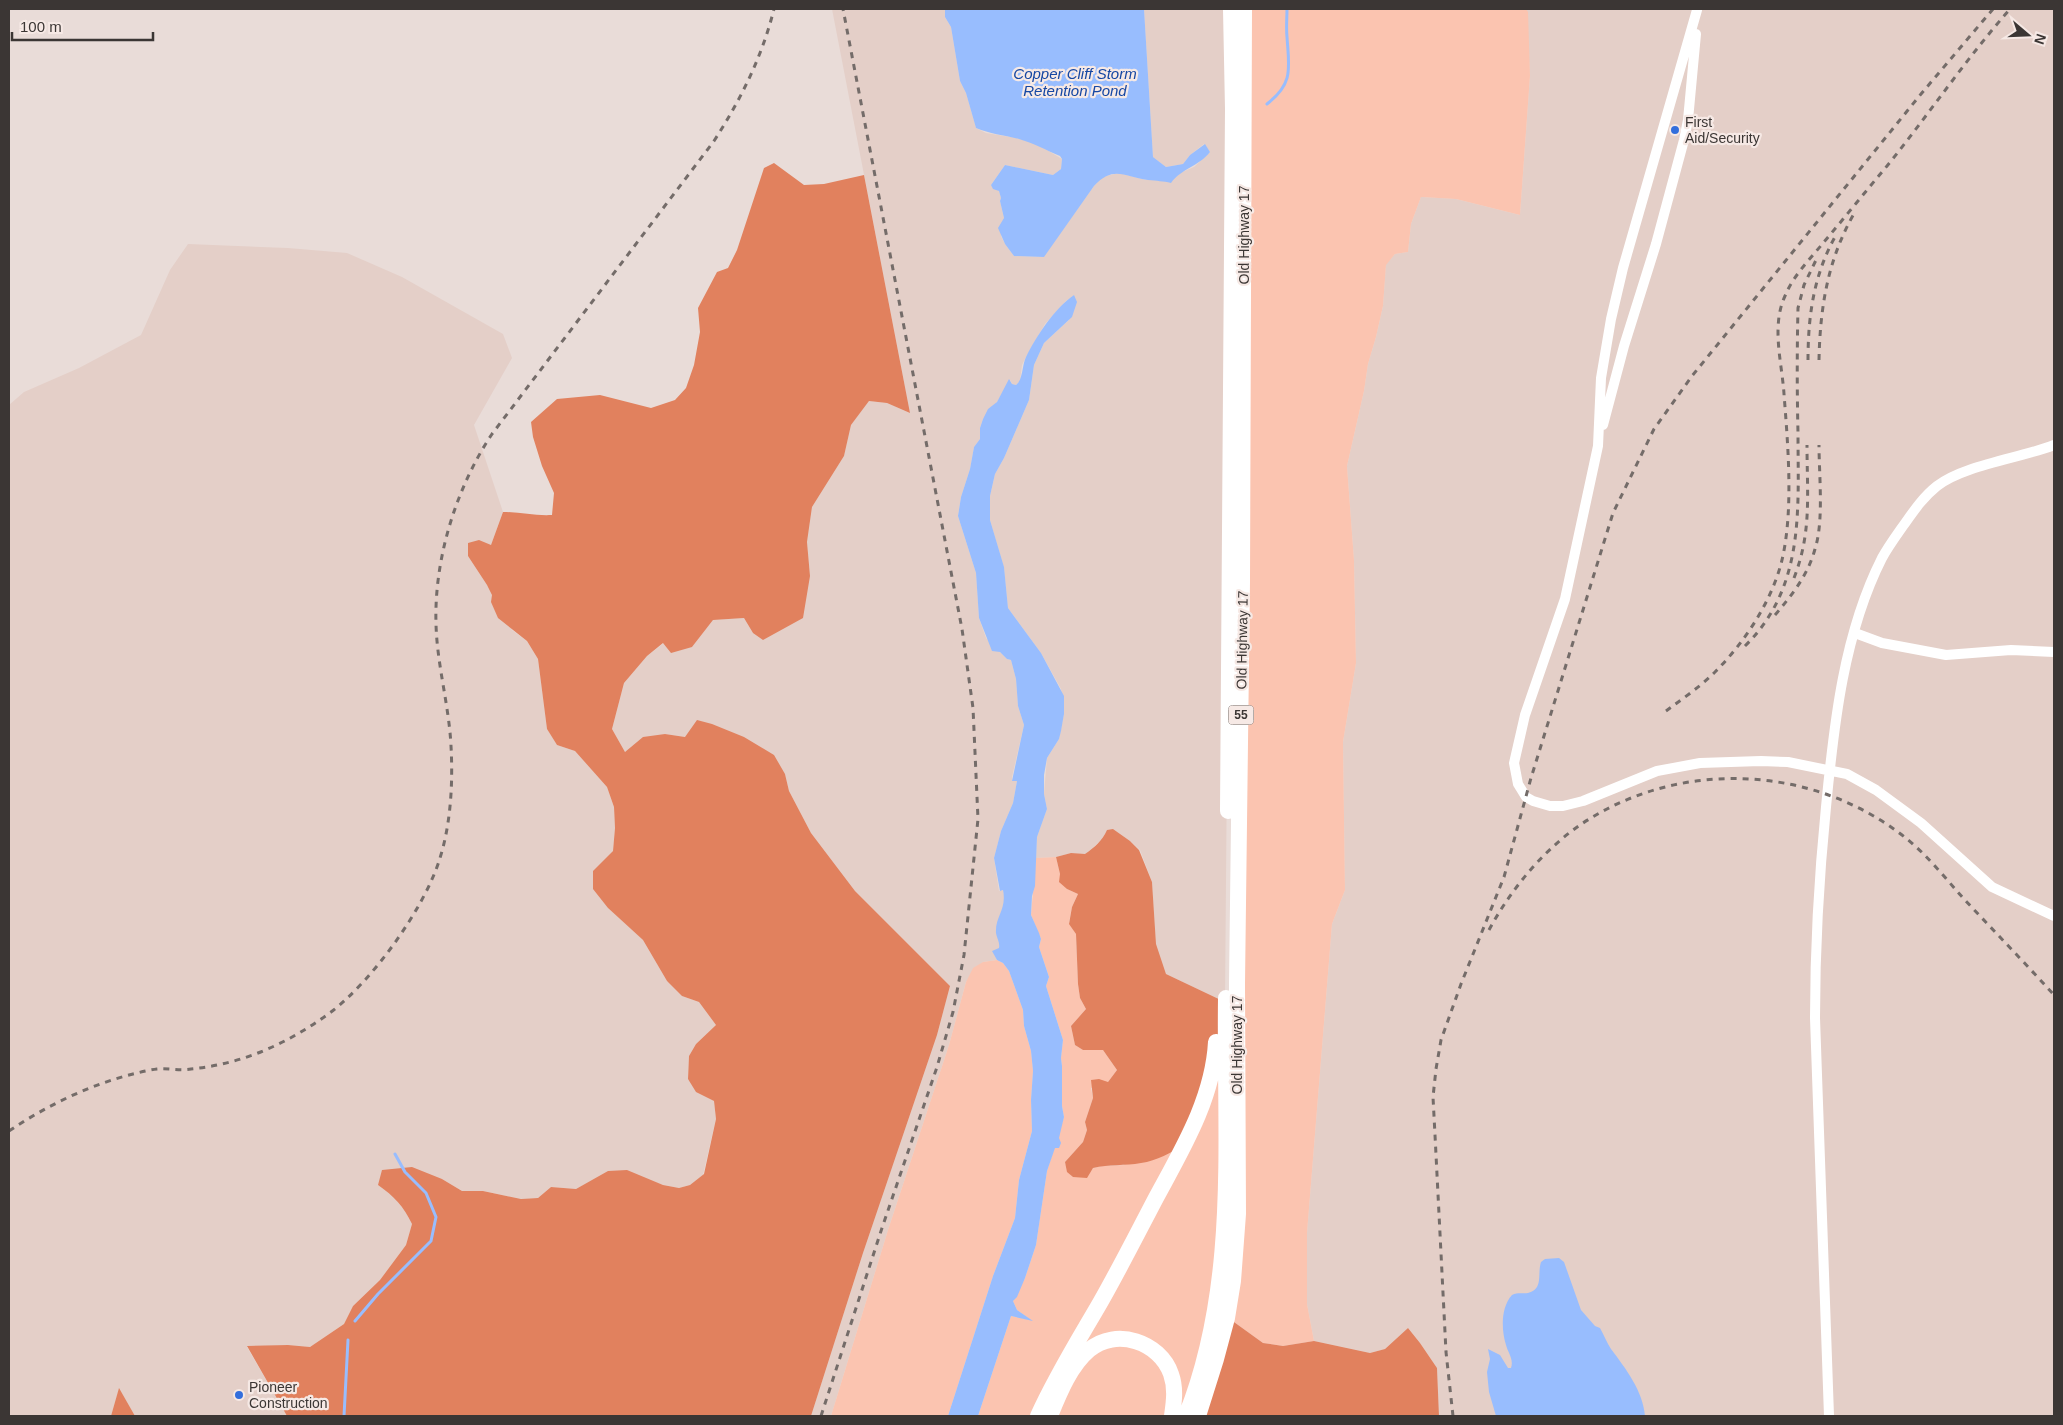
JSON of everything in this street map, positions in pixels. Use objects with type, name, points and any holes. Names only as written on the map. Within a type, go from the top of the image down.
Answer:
[{"type":"main road","name":"Old Highway 17","points":[[1186,1416],[1210,1341],[1224,1245],[1233,109],[1231,9]]},
{"type":"main road","name":"Old Highway 17","points":[[1198,1416],[1227,1318],[1233,1281],[1238,1214],[1237,975],[1242,572],[1244,9]]},
{"type":"main road","points":[[1038,1416],[1055,1379],[1101,1303],[1176,1162],[1193,1126],[1211,1078],[1216,1036],[1226,1006]]},
{"type":"main road","points":[[1050,1416],[1058,1396],[1082,1358],[1100,1343],[1119,1340],[1138,1341],[1146,1344],[1166,1364],[1174,1382],[1175,1393],[1172,1416]]},
{"type":"street","points":[[1597,447],[1601,378],[1611,320],[1623,268],[1697,9]]},
{"type":"street","points":[[1697,9],[1693,75],[1684,140],[1656,244],[1624,346],[1597,447],[1565,599],[1525,715],[1514,763],[1518,784],[1526,797],[1533,801],[1550,806],[1563,806],[1583,801],[1656,771],[1700,763],[1761,760],[1788,762],[1847,774],[1876,790],[1921,823],[1992,887],[2054,916]]},
{"type":"street","points":[[1829,1416],[1815,999],[1818,893],[1829,770],[1847,661],[1864,603],[1883,557],[1913,511],[1937,486],[1968,471],[2054,445]]},
{"type":"street","points":[[1855,633],[1882,642],[1946,655],[2012,650],[2054,652]]},
{"type":"shaded area","points":[[832,9],[945,9],[945,17],[951,27],[960,81],[966,93],[976,128],[986,133],[1017,138],[1037,144],[1062,159],[1061,169],[1053,175],[1005,165],[991,185],[999,191],[1001,198],[1004,218],[1001,236],[1005,244],[1014,256],[1043,257],[1102,177],[1119,173],[1146,180],[1163,180],[1194,167],[1210,152],[1204,144],[1190,155],[1183,164],[1166,167],[1153,157],[1144,9],[1230,9],[1232,154],[1225,1002],[1166,974],[1156,945],[1152,882],[1140,850],[1130,841],[1113,829],[1085,855],[1071,853],[1056,857],[1036,858],[1037,837],[1047,809],[1044,794],[1047,758],[1059,739],[1064,714],[1061,689],[1041,653],[1008,608],[1004,568],[990,520],[990,496],[995,474],[1029,400],[1034,365],[1044,343],[1069,320],[1074,295],[1045,324],[1022,365],[1020,381],[1016,385],[1012,384],[1010,380],[997,402],[983,419],[980,428],[980,439],[974,447],[958,516],[976,573],[979,618],[986,638],[1007,659],[1011,660],[1016,679],[1018,706],[1024,725],[1012,777],[1012,781],[1017,781],[1013,803],[1001,831],[994,858],[999,891],[1003,890],[1005,900],[999,949],[993,951],[997,960],[983,962],[966,982],[949,1045],[888,1230],[831,1416],[811,1416],[863,1253],[937,1035],[950,986],[855,891],[811,833],[789,791],[785,774],[685,737],[665,734],[625,752],[612,729],[624,683],[647,656],[664,643],[692,647],[713,620],[744,618],[753,633],[810,576],[807,542],[812,507],[844,456],[851,425],[869,401],[887,403],[910,413]]},
{"type":"shaded area","points":[[1244,9],[1526,9],[1528,12],[1530,76],[1520,215],[1456,199],[1421,197],[1411,224],[1408,252],[1395,254],[1386,265],[1383,306],[1368,364],[1364,391],[1347,466],[1354,560],[1356,663],[1343,742],[1345,890],[1332,924],[1307,1233],[1307,1304],[1314,1341],[1283,1346],[1263,1343],[1227,1317]]},
{"type":"shaded area","points":[[1526,9],[2054,9],[2054,1416],[1439,1416],[1437,1368],[1408,1328],[1385,1349],[1370,1353],[1314,1341],[1307,1304],[1307,1233],[1332,924],[1345,890],[1343,742],[1356,663],[1354,560],[1347,466],[1364,391],[1368,364],[1383,306],[1386,264],[1395,254],[1408,252],[1411,224],[1421,197],[1456,199],[1520,215],[1530,76]]},
{"type":"shaded area","points":[[774,163],[804,185],[824,184],[864,175],[910,413],[887,403],[869,401],[851,425],[844,456],[812,507],[807,542],[810,576],[803,618],[763,640],[753,633],[744,618],[713,620],[692,647],[671,653],[663,643],[647,656],[624,683],[612,729],[625,752],[643,737],[665,734],[685,737],[697,720],[744,737],[774,755],[785,774],[789,791],[811,833],[855,891],[950,986],[937,1035],[863,1253],[811,1416],[287,1416],[247,1346],[288,1345],[310,1347],[344,1324],[353,1306],[380,1280],[406,1245],[412,1224],[398,1202],[378,1185],[382,1170],[412,1167],[442,1179],[462,1191],[483,1191],[521,1199],[538,1198],[551,1187],[576,1189],[608,1171],[627,1170],[663,1185],[679,1188],[690,1185],[704,1174],[716,1119],[714,1101],[696,1092],[688,1079],[689,1056],[696,1044],[716,1025],[699,1002],[682,996],[667,981],[643,940],[608,908],[593,889],[593,871],[613,851],[614,807],[607,787],[575,751],[557,745],[547,729],[538,659],[527,641],[498,618],[491,602],[492,595],[468,556],[468,543],[479,540],[491,545],[503,512],[552,515],[554,493],[542,466],[533,437],[531,422],[557,399],[600,395],[651,408],[675,400],[686,388],[694,365],[700,332],[698,308],[717,272],[728,268],[737,250],[764,168]]},
{"type":"shaded area","points":[[188,244],[288,248],[347,253],[402,277],[503,334],[512,358],[474,425],[503,512],[491,545],[468,556],[487,585],[512,630],[527,641],[538,659],[547,729],[557,745],[575,751],[607,787],[614,807],[615,828],[613,851],[605,860],[608,908],[643,940],[667,981],[682,996],[699,1002],[716,1025],[696,1044],[689,1056],[688,1079],[705,1096],[714,1101],[716,1119],[703,1175],[690,1185],[679,1188],[646,1179],[591,1181],[576,1189],[551,1187],[538,1198],[521,1199],[483,1191],[462,1191],[442,1179],[378,1185],[391,1194],[405,1211],[412,1224],[406,1245],[380,1280],[353,1306],[344,1324],[310,1347],[288,1345],[247,1347],[287,1416],[135,1416],[119,1389],[111,1416],[9,1416],[9,405],[24,392],[79,368],[141,335],[170,270]]},
{"type":"shaded area","points":[[1113,829],[1139,850],[1152,882],[1156,944],[1166,974],[1225,1002],[1225,1010],[1185,1145],[1147,1162],[1093,1168],[1087,1178],[1073,1177],[1067,1172],[1065,1162],[1083,1142],[1087,1130],[1085,1122],[1093,1098],[1091,1080],[1099,1079],[1108,1082],[1117,1070],[1103,1050],[1083,1050],[1075,1045],[1071,1026],[1086,1009],[1080,998],[1078,984],[1076,934],[1069,924],[1072,907],[1078,894],[1067,889],[1059,882],[1060,874],[1056,857],[1071,853],[1085,854],[1098,844],[1107,830]]},
{"type":"shaded area","points":[[1056,857],[1060,874],[1067,889],[1078,894],[1072,907],[1069,923],[1076,934],[1078,984],[1080,998],[1086,1009],[1071,1026],[1075,1045],[1083,1050],[1103,1050],[1117,1070],[1108,1082],[1091,1088],[1093,1098],[1085,1122],[1087,1130],[1083,1142],[1065,1162],[1068,1172],[1073,1177],[1089,1173],[1093,1168],[1124,1165],[1217,1036],[1225,1010],[1223,1244],[1185,1416],[978,1416],[1011,1316],[1031,1320],[1017,1310],[1013,1301],[1025,1278],[1036,1245],[1047,1171],[1064,1117],[1061,1058],[1063,1040],[1046,986],[1049,977],[1039,947],[1041,939],[1031,915],[1036,858]]},
{"type":"shaded area","points":[[997,960],[1003,963],[1009,971],[1023,1010],[1024,1026],[1031,1051],[1033,1071],[1031,1100],[1032,1131],[1019,1180],[1015,1218],[993,1276],[948,1416],[831,1416],[888,1230],[949,1045],[966,982],[973,968],[983,962]]},
{"type":"shaded area","points":[[1227,1317],[1263,1343],[1283,1346],[1314,1341],[1370,1353],[1385,1349],[1408,1328],[1437,1368],[1439,1416],[1199,1416]]},
{"type":"shaded area","points":[[119,1388],[135,1416],[111,1416]]},
{"type":"water","name":"Copper Cliff Storm Retention Pond","points":[[945,9],[1144,9],[1153,157],[1166,167],[1183,164],[1190,155],[1205,144],[1210,152],[1171,183],[1120,174],[1108,176],[1094,186],[1044,257],[1014,256],[1005,244],[998,228],[1004,218],[1001,198],[999,191],[993,189],[991,185],[1005,165],[1053,175],[1061,169],[1062,159],[1060,156],[1024,141],[976,128],[966,93],[960,81],[951,27],[945,17]]},
{"type":"water","points":[[1074,295],[1077,302],[1072,317],[1044,343],[1034,365],[1029,400],[995,474],[990,496],[990,520],[1004,567],[1008,608],[1041,653],[1064,696],[1064,714],[1059,739],[1047,758],[1044,775],[1044,794],[1047,809],[1037,837],[1035,886],[1032,896],[1031,915],[1041,939],[1039,947],[1049,977],[1046,986],[1063,1040],[1061,1058],[1064,1117],[1059,1138],[1061,1143],[1059,1148],[1055,1148],[1047,1171],[1036,1245],[1025,1278],[1017,1297],[1013,1301],[1017,1310],[1033,1321],[1011,1316],[978,1416],[948,1416],[993,1276],[1015,1218],[1019,1180],[1032,1131],[1031,1100],[1033,1071],[1031,1051],[1024,1026],[1023,1010],[1009,971],[1003,963],[997,960],[992,951],[999,948],[996,927],[1004,897],[1003,890],[1000,891],[994,858],[1001,831],[1013,803],[1017,781],[1012,781],[1024,725],[1018,706],[1016,679],[1011,660],[1007,659],[1000,652],[992,651],[979,618],[976,573],[958,516],[974,447],[980,439],[980,428],[988,409],[997,402],[1009,379],[1012,384],[1016,385],[1018,383],[1026,357],[1035,340],[1053,315]]},
{"type":"water","points":[[1559,1258],[1564,1262],[1581,1310],[1595,1326],[1600,1328],[1611,1349],[1633,1381],[1641,1398],[1645,1416],[1496,1416],[1489,1392],[1487,1372],[1490,1359],[1488,1349],[1500,1355],[1508,1368],[1511,1368],[1511,1359],[1503,1332],[1503,1318],[1508,1300],[1512,1295],[1533,1291],[1538,1285],[1541,1262],[1545,1259]]},
{"type":"waterway","points":[[1267,104],[1282,89],[1288,74],[1287,9]]},
{"type":"waterway","points":[[355,1321],[378,1294],[431,1241],[436,1217],[426,1193],[405,1172],[395,1154]]},
{"type":"waterway","points":[[344,1416],[348,1340]]},
{"type":"railway","points":[[9,1131],[68,1097],[100,1084],[154,1069],[187,1070],[229,1062],[247,1057],[282,1042],[315,1023],[347,999],[380,963],[410,921],[433,878],[444,845],[449,817],[452,774],[451,746],[437,639],[436,599],[443,550],[458,501],[479,455],[492,434],[714,141],[750,77],[774,9]]},
{"type":"railway","points":[[821,1416],[937,1067],[953,1012],[964,955],[978,819],[973,708],[962,629],[843,9]]},
{"type":"railway","points":[[1453,1416],[1446,1352],[1433,1097],[1441,1040],[1461,984],[1504,877],[1531,778],[1613,513],[1654,429],[1692,376],[1921,94],[1993,9]]},
{"type":"railway","points":[[1666,711],[1691,693],[1726,661],[1736,649],[1763,608],[1781,564],[1788,524],[1789,480],[1786,414],[1778,332],[1781,308],[1788,289],[1802,268],[1887,166],[1978,47],[2010,9]]},
{"type":"railway","points":[[1819,360],[1821,321],[1827,283],[1838,247],[1855,212]]},
{"type":"railway","points":[[1808,360],[1809,327],[1817,280],[1828,250],[1836,235]]},
{"type":"railway","points":[[1745,646],[1765,623],[1779,599],[1788,573],[1794,546],[1798,490],[1798,308],[1804,285],[1817,258]]},
{"type":"railway","points":[[1794,578],[1804,545],[1806,528],[1808,496],[1807,445]]},
{"type":"railway","points":[[1775,615],[1804,576],[1818,538],[1820,512],[1819,445]]},
{"type":"railway","points":[[1489,930],[1507,900],[1542,857],[1583,823],[1622,802],[1662,788],[1705,780],[1748,779],[1790,784],[1831,796],[1871,814],[1907,839],[1930,860],[2054,995]]},
{"type":"place","name":"First Aid/Security","points":[[1675,130]]},
{"type":"place","name":"Pioneer Construction","points":[[239,1395]]}]
